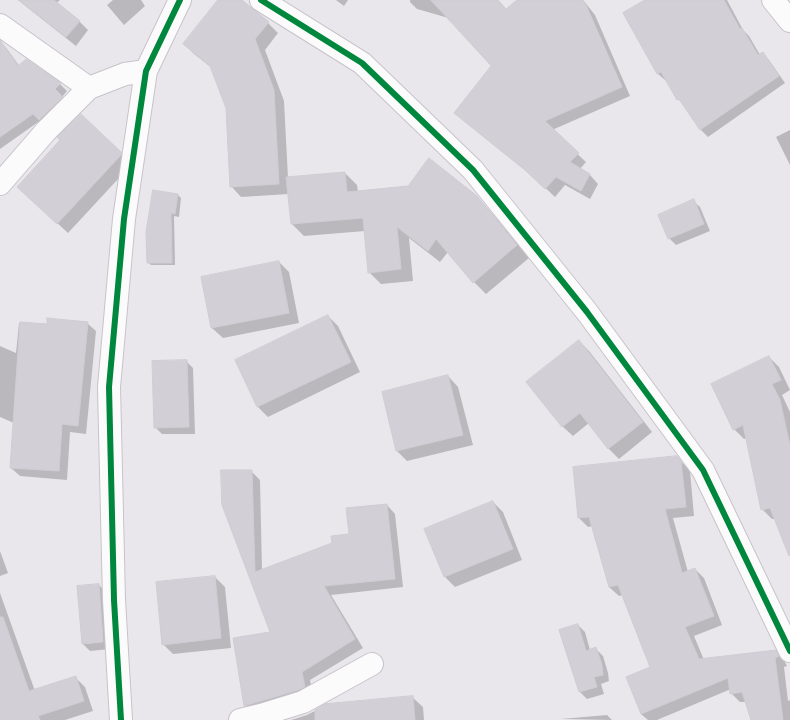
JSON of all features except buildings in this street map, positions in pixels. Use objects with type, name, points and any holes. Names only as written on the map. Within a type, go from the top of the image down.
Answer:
[{"type":"street","points":[[121,720],[114,600],[109,387],[124,219],[146,71],[180,0]]},
{"type":"street","points":[[261,0],[362,63],[473,170],[587,312],[703,470],[790,651]]},
{"type":"street","points":[[773,0],[790,21]]},
{"type":"street","points":[[0,25],[89,88]]},
{"type":"street","points":[[0,184],[46,131],[89,88],[125,74],[146,71]]},
{"type":"street","points":[[240,720],[303,702],[372,664]]},
{"type":"cycle path","points":[[121,720],[114,600],[109,387],[124,219],[146,71],[180,0]]},
{"type":"cycle path","points":[[261,0],[362,63],[473,170],[587,312],[703,470],[790,651]]}]
